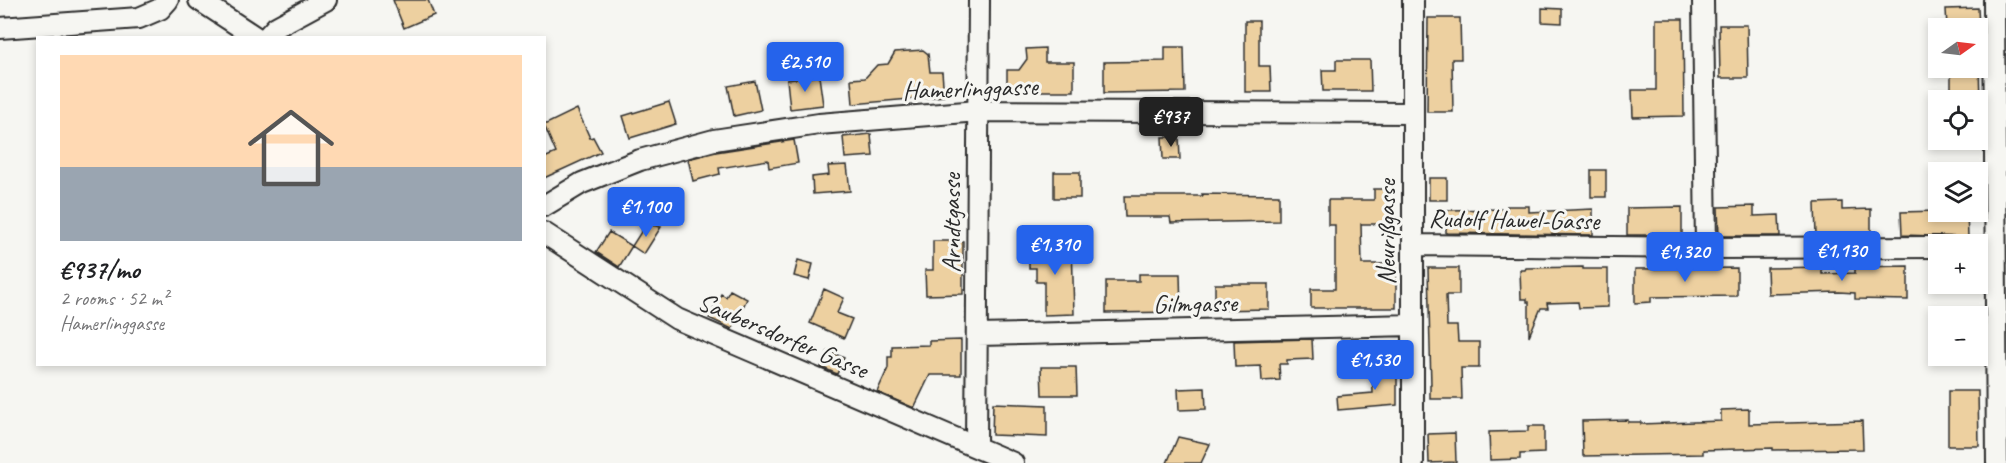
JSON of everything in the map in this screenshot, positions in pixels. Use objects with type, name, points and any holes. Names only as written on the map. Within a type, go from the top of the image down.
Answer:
[{"type":"street","points":[[0,28],[139,18],[160,9],[168,0]]},
{"type":"street","points":[[199,0],[254,36]]},
{"type":"street","points":[[268,36],[276,27],[326,0]]},
{"type":"street","name":"Arndtgasse","points":[[976,447],[979,0]]},
{"type":"street","name":"Neurißgasse","points":[[1413,0],[1413,463]]},
{"type":"street","points":[[1702,0],[1706,248]]},
{"type":"street","points":[[1994,0],[1992,246],[1997,463]]},
{"type":"street","name":"Hamerlinggasse","points":[[546,205],[582,183],[640,160],[714,140],[819,124],[978,111],[1413,113]]},
{"type":"street","name":"Saubersdorfer Gasse","points":[[546,234],[677,319],[1013,463]]},
{"type":"street","name":"Rudolf Hawel-Gasse","points":[[1413,245],[1706,248],[1928,246]]},
{"type":"street","name":"Gilmgasse","points":[[977,335],[1413,325]]},
{"type":"building","points":[[393,0],[428,0],[434,15],[404,28]]},
{"type":"building","points":[[1542,8],[1562,9],[1562,23],[1542,22]]},
{"type":"building","points":[[1978,8],[1978,18],[1946,18],[1946,9]]},
{"type":"building","points":[[1428,18],[1460,18],[1461,59],[1452,59],[1453,112],[1427,112]]},
{"type":"building","points":[[1656,19],[1683,19],[1684,116],[1633,117],[1632,90],[1656,90]]},
{"type":"building","points":[[1245,21],[1259,21],[1259,66],[1270,66],[1271,92],[1245,92]]},
{"type":"building","points":[[1719,25],[1747,25],[1748,78],[1720,78]]},
{"type":"building","points":[[1165,47],[1184,47],[1185,92],[1104,93],[1104,62],[1165,61]]},
{"type":"building","points":[[1045,48],[1045,62],[1074,62],[1074,91],[1007,91],[1007,70],[1019,70],[1027,59],[1026,49]]},
{"type":"building","points":[[923,50],[928,54],[930,72],[942,72],[944,96],[853,104],[851,79],[865,78],[877,65],[888,64],[895,52]]},
{"type":"building","points":[[1336,60],[1370,60],[1371,91],[1323,91],[1322,70],[1336,70]]},
{"type":"building","points":[[819,76],[823,105],[790,109],[787,80]]},
{"type":"building","points":[[1951,78],[1979,78],[1980,90],[1951,90]]},
{"type":"building","points":[[755,81],[761,110],[734,116],[728,86]]},
{"type":"building","points":[[669,102],[676,124],[630,138],[623,116]]},
{"type":"building","points":[[577,109],[590,138],[593,137],[601,152],[546,177],[546,157],[556,153],[546,130],[546,124]]},
{"type":"building","points":[[871,134],[873,156],[845,158],[843,137]]},
{"type":"building","points":[[1162,137],[1179,137],[1180,159],[1163,159]]},
{"type":"building","points":[[794,140],[798,163],[769,168],[768,160],[719,168],[720,174],[693,181],[688,159],[716,152]]},
{"type":"building","points":[[847,165],[850,191],[813,194],[812,177],[829,175],[828,166]]},
{"type":"building","points":[[1591,170],[1606,170],[1606,197],[1591,197]]},
{"type":"building","points":[[1054,172],[1080,172],[1080,198],[1054,198]]},
{"type":"building","points":[[1429,178],[1447,178],[1447,200],[1429,200]]},
{"type":"building","points":[[1374,189],[1389,189],[1390,224],[1361,224],[1362,264],[1396,264],[1396,308],[1311,308],[1311,289],[1335,289],[1335,225],[1328,225],[1328,200],[1374,200]]},
{"type":"building","points":[[1202,194],[1279,195],[1279,221],[1171,223],[1170,217],[1125,217],[1124,196],[1203,196]]},
{"type":"building","points":[[1842,202],[1842,210],[1871,209],[1871,235],[1816,236],[1815,203]]},
{"type":"building","points":[[1507,206],[1529,206],[1529,212],[1593,209],[1593,235],[1446,233],[1446,210],[1507,209]]},
{"type":"building","points":[[1754,206],[1754,216],[1779,215],[1780,236],[1719,236],[1718,207]]},
{"type":"building","points":[[1682,207],[1682,235],[1627,235],[1627,208]]},
{"type":"building","points":[[1928,211],[1928,222],[1967,222],[1968,234],[1902,235],[1901,212]]},
{"type":"building","points":[[646,224],[661,227],[644,254],[632,246]]},
{"type":"building","points":[[609,232],[632,246],[619,267],[596,252]]},
{"type":"building","points":[[933,241],[963,241],[963,294],[926,295],[925,270],[933,270]]},
{"type":"building","points":[[1029,244],[1072,244],[1074,314],[1044,315],[1044,282],[1036,282],[1036,268],[1029,268]]},
{"type":"building","points":[[798,260],[813,264],[809,280],[794,276]]},
{"type":"building","points":[[1908,266],[1908,300],[1855,299],[1855,293],[1839,292],[1768,294],[1767,268],[1822,267],[1822,274],[1855,273],[1855,267]]},
{"type":"building","points":[[1583,267],[1583,269],[1608,269],[1608,307],[1579,308],[1578,302],[1547,303],[1548,308],[1541,308],[1529,336],[1529,302],[1527,299],[1521,299],[1520,270]]},
{"type":"building","points":[[1428,268],[1459,268],[1459,295],[1446,295],[1447,326],[1457,326],[1458,342],[1479,342],[1479,368],[1461,368],[1462,399],[1430,399]]},
{"type":"building","points":[[1737,268],[1737,296],[1651,297],[1651,302],[1635,303],[1635,269]]},
{"type":"building","points":[[1139,274],[1180,274],[1181,312],[1106,313],[1106,281],[1139,281]]},
{"type":"building","points":[[1215,284],[1269,284],[1269,309],[1215,310]]},
{"type":"building","points":[[824,289],[844,298],[837,313],[852,319],[844,338],[810,323]]},
{"type":"building","points":[[730,290],[747,299],[732,329],[709,318],[721,294],[726,297]]},
{"type":"building","points":[[1312,339],[1313,359],[1287,360],[1287,364],[1279,364],[1280,380],[1262,381],[1261,366],[1235,367],[1234,341]]},
{"type":"building","points":[[961,340],[961,375],[930,375],[914,408],[877,392],[888,368],[888,357],[892,357],[892,346],[929,345],[929,341]]},
{"type":"building","points":[[828,351],[844,358],[837,374],[821,367]]},
{"type":"building","points":[[1397,366],[1397,405],[1338,410],[1337,396],[1373,393],[1372,367]]},
{"type":"building","points":[[1041,367],[1076,367],[1077,395],[1042,395]]},
{"type":"building","points":[[1205,388],[1206,409],[1179,410],[1178,389]]},
{"type":"building","points":[[1948,391],[1978,391],[1979,446],[1948,446]]},
{"type":"building","points":[[993,403],[1047,405],[1047,437],[992,435]]},
{"type":"building","points":[[1749,409],[1749,424],[1862,421],[1863,449],[1773,450],[1773,448],[1703,450],[1703,454],[1583,456],[1582,421],[1628,420],[1628,422],[1641,422],[1641,424],[1721,421],[1721,410]]},
{"type":"building","points":[[1528,426],[1544,426],[1544,453],[1520,454],[1520,459],[1490,460],[1489,432],[1528,431]]},
{"type":"building","points":[[1455,433],[1456,462],[1429,463],[1428,434]]},
{"type":"building","points":[[1178,437],[1210,444],[1201,463],[1167,463]]}]
